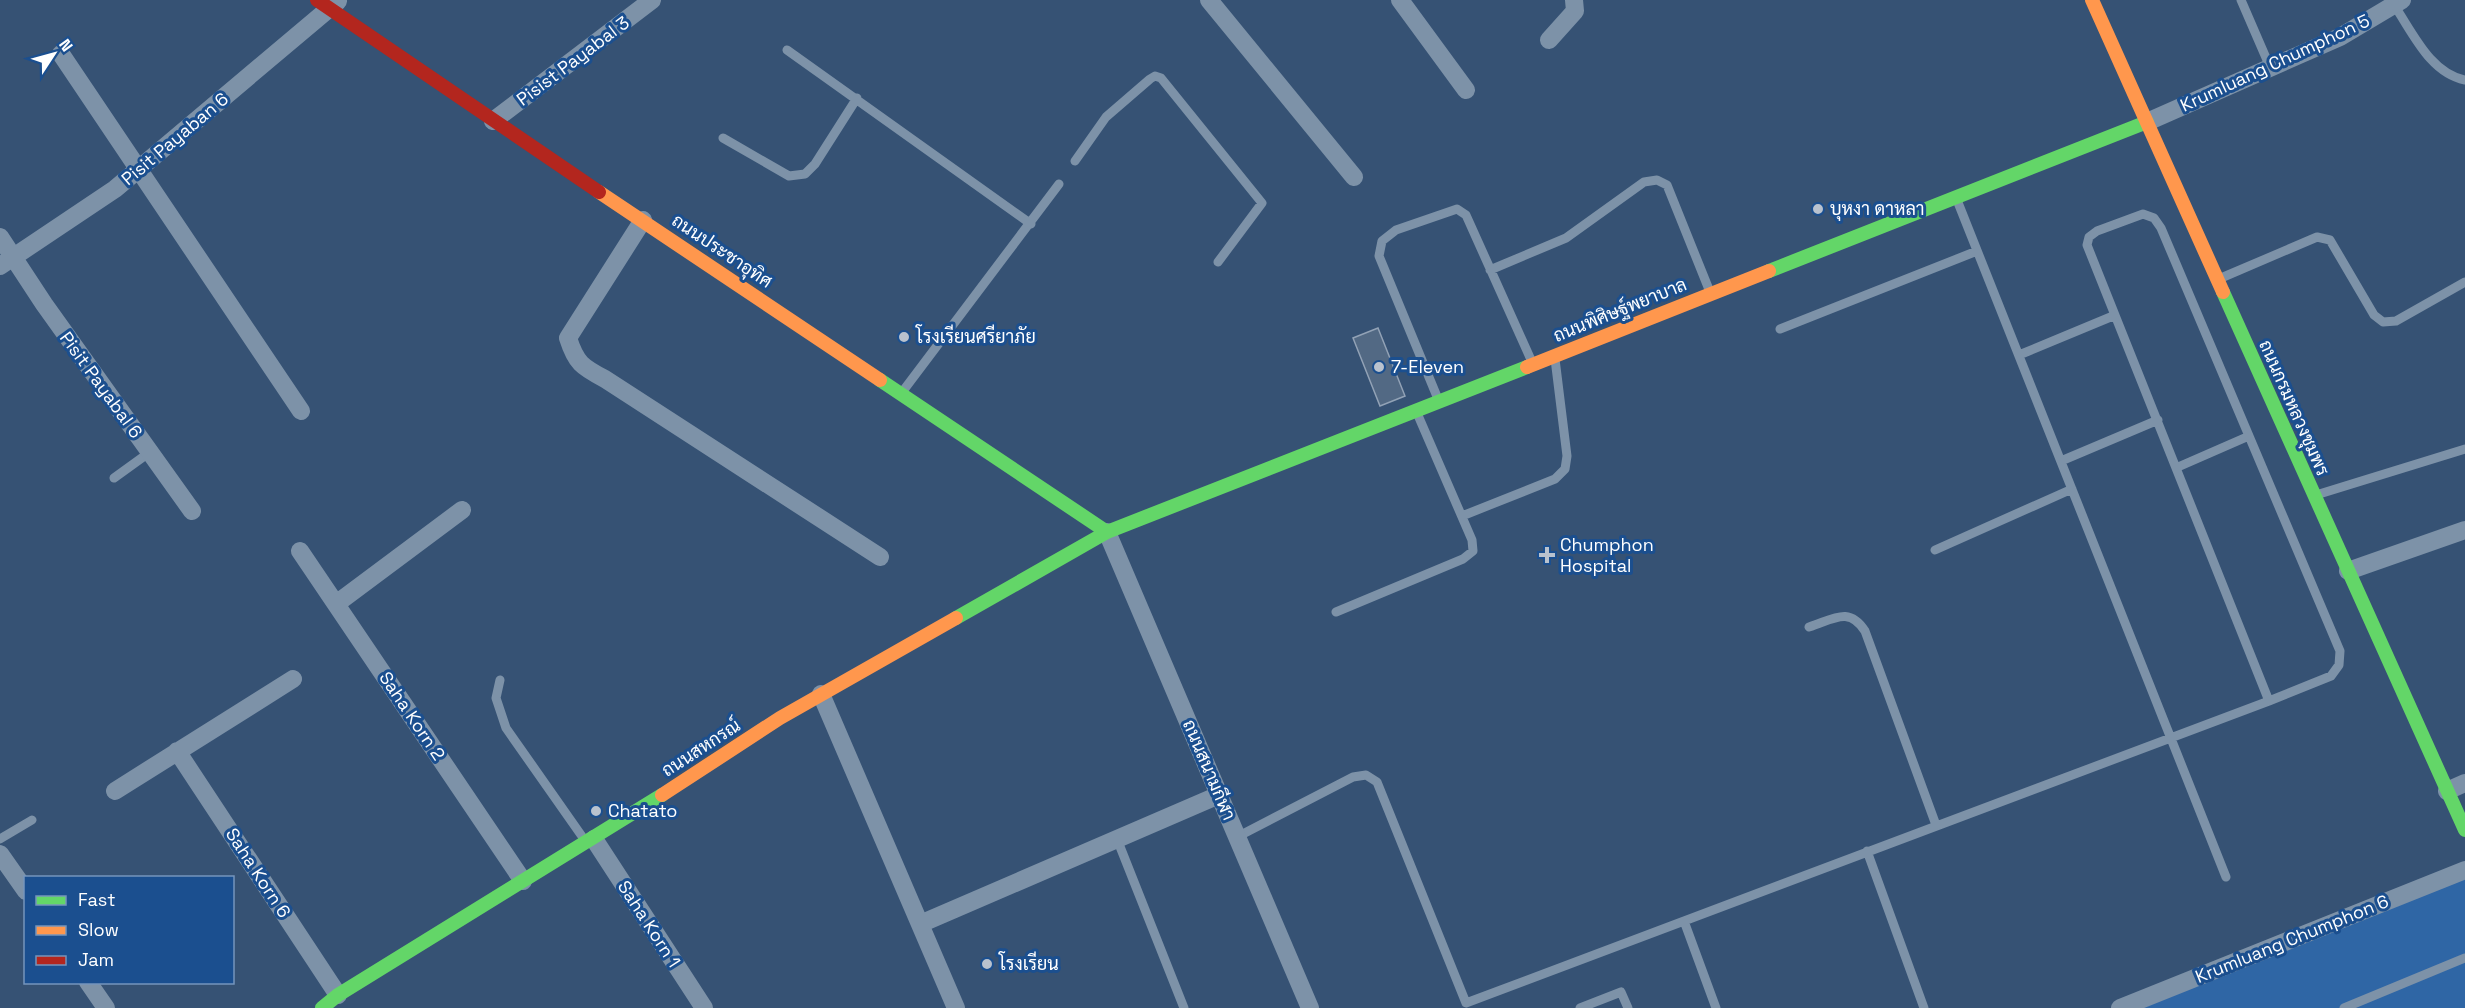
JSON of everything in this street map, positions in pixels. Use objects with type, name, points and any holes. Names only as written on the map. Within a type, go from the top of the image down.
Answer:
[{"type":"street","points":[[1209,0],[1354,177]]},
{"type":"street","points":[[1400,0],[1466,90]]},
{"type":"street","points":[[1549,40],[1575,11],[1574,0]]},
{"type":"street","name":"ถนนกรมหลวงชุมพร","points":[[2092,0],[2465,831]]},
{"type":"street","name":"Krumluang Chumphon 5","points":[[2147,122],[2340,37],[2398,2]]},
{"type":"street","name":"ถนนประชาอุทิศ","points":[[329,3],[493,122],[644,220],[1107,532]]},
{"type":"street","name":"Pisit Payaban 6","points":[[6,262],[115,189],[329,3]]},
{"type":"street","name":"Pisist Payabal 3","points":[[493,122],[641,3]]},
{"type":"street","points":[[61,54],[301,411]]},
{"type":"street","name":"ถนนพิศิษฐ์พยาบาล","points":[[1107,532],[2147,122]]},
{"type":"street","points":[[644,220],[568,338],[573,356],[583,368],[605,379],[880,557]]},
{"type":"street","name":"Pisit Payabal 6","points":[[0,237],[6,262],[192,511]]},
{"type":"street","points":[[336,604],[462,510]]},
{"type":"street","points":[[2348,571],[2465,530]]},
{"type":"street","name":"ถนนสหกรณ์","points":[[322,1008],[338,995],[523,881],[591,842],[780,718],[1107,532]]},
{"type":"street","name":"ถนนสนามกีฬา","points":[[1107,532],[1310,1008]]},
{"type":"street","name":"Saha Korn 2","points":[[300,551],[523,881]]},
{"type":"street","points":[[115,791],[293,679]]},
{"type":"street","points":[[821,694],[956,1008]]},
{"type":"street","name":"Saha Korn 6","points":[[177,751],[338,995]]},
{"type":"street","points":[[2447,791],[2465,783]]},
{"type":"street","points":[[920,924],[1219,795]]},
{"type":"street","name":"Saha Korn 1","points":[[591,842],[704,1008]]},
{"type":"street","points":[[0,854],[24,888]]},
{"type":"street","name":"Krumluang Chumphon 6","points":[[2120,1008],[2465,870]]},
{"type":"street","points":[[89,984],[106,1008]]},
{"type":"lane","points":[[2241,0],[2271,67]]},
{"type":"lane","points":[[2398,2],[2431,60],[2449,77],[2465,80]]},
{"type":"lane","points":[[788,50],[1031,224]]},
{"type":"lane","points":[[1075,161],[1106,117],[1150,79],[1155,76],[1161,78],[1262,203],[1218,262]]},
{"type":"lane","points":[[723,138],[789,176],[805,174],[815,164],[857,98]]},
{"type":"lane","points":[[1490,270],[1566,238],[1644,182],[1657,180],[1667,185],[1711,294]]},
{"type":"lane","points":[[901,393],[1059,184]]},
{"type":"lane","points":[[1956,197],[2226,877]]},
{"type":"lane","points":[[1438,401],[1379,256],[1382,241],[1396,230],[1456,209],[1466,215],[1533,364]]},
{"type":"lane","points":[[1237,837],[1353,777],[1366,775],[1377,782],[1466,1003],[2170,736],[2269,701],[2331,676],[2338,665],[2340,651],[2161,228],[2154,218],[2143,214],[2097,231],[2089,237],[2087,244],[2113,316],[2178,467],[2269,701]]},
{"type":"lane","points":[[2216,280],[2317,237],[2330,240],[2374,315],[2383,322],[2396,321],[2465,282]]},
{"type":"lane","points":[[1780,329],[1977,251]]},
{"type":"lane","points":[[2019,355],[2113,316]]},
{"type":"lane","points":[[1462,516],[1556,480],[1565,469],[1568,456],[1554,356]]},
{"type":"lane","points":[[1336,612],[1463,559],[1473,551],[1472,540],[1416,410]]},
{"type":"lane","points":[[2061,461],[2158,420]]},
{"type":"lane","points":[[2178,467],[2249,436]]},
{"type":"lane","points":[[2314,496],[2465,449]]},
{"type":"lane","points":[[114,478],[150,452]]},
{"type":"lane","points":[[1935,550],[2072,489]]},
{"type":"lane","points":[[1809,627],[1847,615],[1857,619],[1865,631],[1936,825]]},
{"type":"lane","points":[[500,680],[496,698],[506,728],[591,842]]},
{"type":"lane","points":[[0,840],[32,820]]},
{"type":"lane","points":[[1117,839],[1184,1008]]},
{"type":"lane","points":[[1867,851],[1924,1008]]},
{"type":"lane","points":[[1684,921],[1716,1008]]},
{"type":"lane","points":[[2344,1008],[2465,958]]},
{"type":"lane","points":[[1580,1008],[1621,993],[1628,1008]]},
{"type":"shaded area","points":[[2465,870],[2465,1008],[2120,1008]]},
{"type":"building","name":"7-Eleven","points":[[1378,328],[1405,396],[1380,406],[1353,338]]},
{"type":"traffic: fast","points":[[1769,271],[2147,122]]},
{"type":"traffic: fast","points":[[2223,292],[2465,830]]},
{"type":"traffic: fast","points":[[956,618],[1107,532],[1527,367]]},
{"type":"traffic: fast","points":[[880,380],[1107,532]]},
{"type":"traffic: fast","points":[[322,1008],[338,995],[662,795]]},
{"type":"traffic: slow","points":[[2092,0],[2223,292]]},
{"type":"traffic: slow","points":[[599,192],[880,380]]},
{"type":"traffic: slow","points":[[1527,367],[1769,271]]},
{"type":"traffic: slow","points":[[662,795],[780,718],[956,618]]},
{"type":"traffic: jam","points":[[317,0],[599,192]]},
{"type":"place","name":"บุหงา ดาหลา","points":[[1818,209]]},
{"type":"place","name":"โรงเรียนศรียาภัย","points":[[904,337]]},
{"type":"place","name":"7-Eleven","points":[[1379,367]]},
{"type":"place","name":"Chumphon Hospital","points":[[1547,555]]},
{"type":"place","name":"Chatato","points":[[596,811]]},
{"type":"place","name":"โรงเรียน","points":[[987,964]]}]
